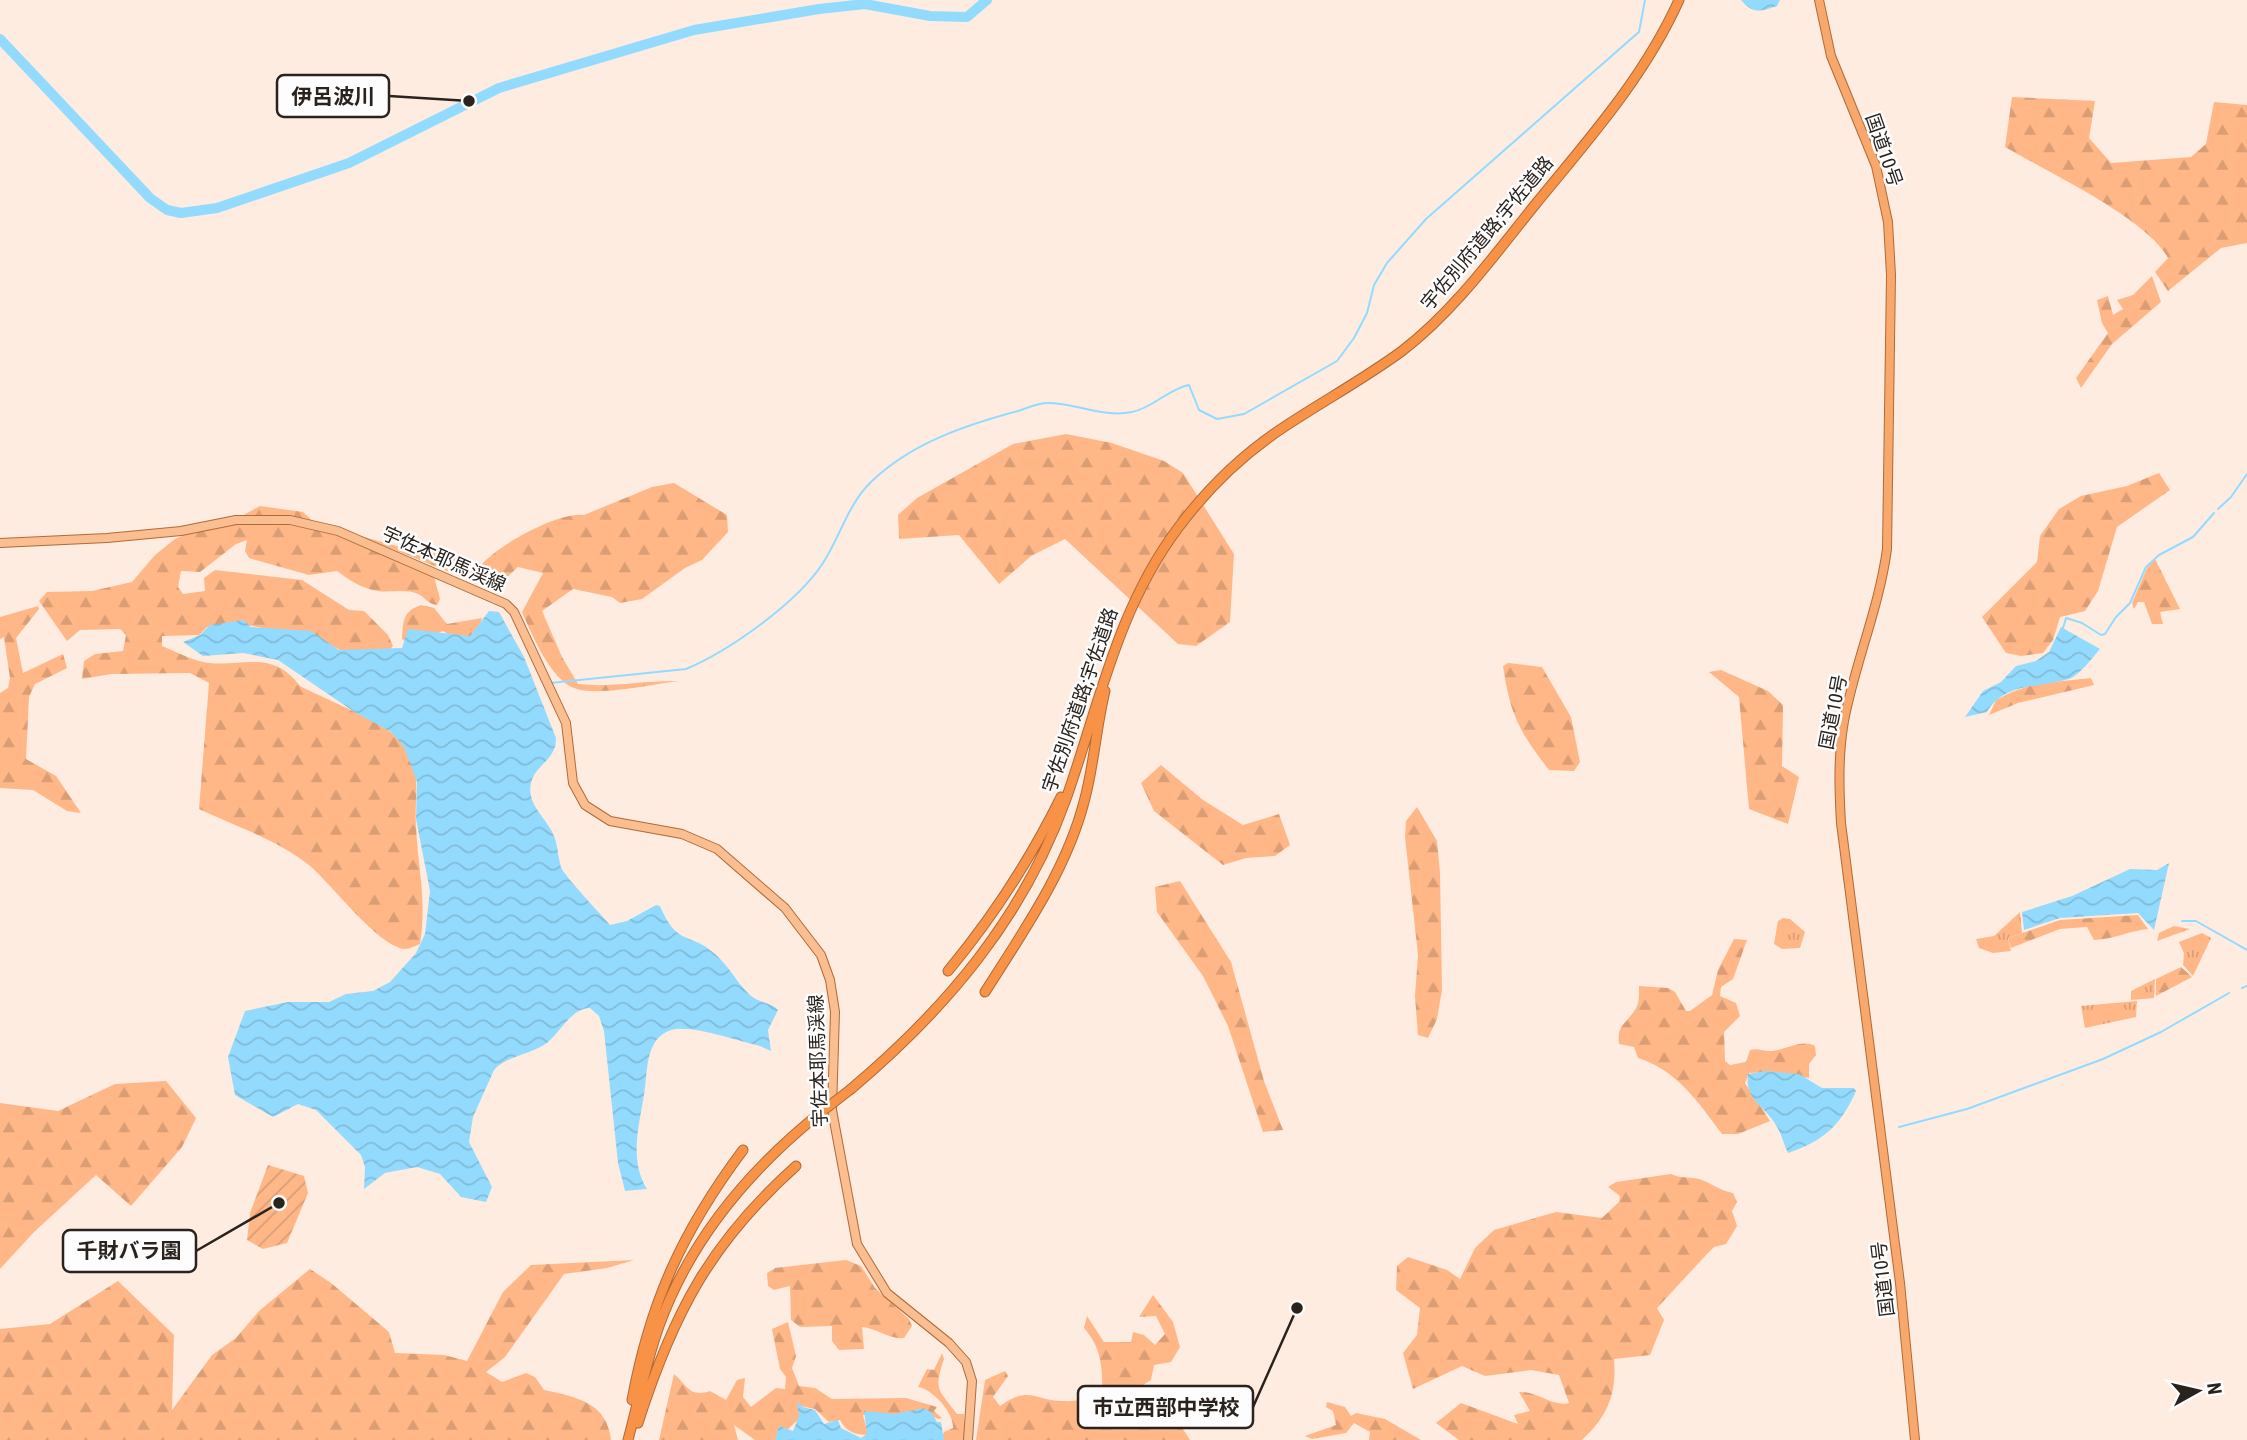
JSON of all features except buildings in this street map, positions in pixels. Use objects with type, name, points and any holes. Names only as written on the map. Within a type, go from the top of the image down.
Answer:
[{"type":"highway","name":"宇佐別府道路;宇佐道路","points":[[628,1440],[660,1324],[697,1247],[747,1180],[934,1013],[985,952],[1023,892],[1056,825],[1129,609],[1171,537],[1230,470],[1281,429],[1404,349],[1452,306],[1637,78],[1679,0]]},
{"type":"highway","name":"国道10号","points":[[1819,0],[1831,56],[1876,166],[1890,238],[1887,549],[1881,586],[1843,723],[1839,792],[1900,1283],[1915,1440]]},
{"type":"highway","points":[[985,992],[1052,882],[1073,835],[1084,803],[1104,693],[1129,609]]},
{"type":"highway","points":[[948,971],[979,933],[1040,841],[1078,762]]},
{"type":"highway","points":[[628,1440],[638,1370],[651,1317],[665,1278],[696,1216],[743,1150]]},
{"type":"highway","points":[[628,1440],[664,1344],[691,1291],[741,1220],[796,1166]]},
{"type":"main road","name":"宇佐本耶馬渓線","points":[[0,543],[181,531],[236,520],[290,520],[338,531],[506,604],[514,612],[566,723],[573,783],[585,805],[610,821],[682,834],[717,849],[785,908],[817,948],[827,971],[835,1007],[832,1110],[857,1244],[887,1293],[949,1343],[966,1362],[972,1381],[968,1440]]},
{"type":"green space","points":[[2012,97],[2095,101],[2089,138],[2111,163],[2191,157],[2206,144],[2214,102],[2247,105],[2247,243],[2221,248],[2168,291],[2155,272],[2168,258],[2157,243],[2118,212],[2005,147]]},
{"type":"green space","points":[[2152,276],[2161,302],[2112,344],[2081,388],[2076,378],[2108,333],[2102,323],[2097,300],[2108,296],[2113,315],[2123,309],[2117,300],[2133,295]]},
{"type":"green space","points":[[1066,434],[1112,443],[1164,461],[1183,473],[1234,554],[1230,622],[1196,646],[1178,644],[1065,539],[1031,556],[999,584],[959,535],[899,539],[898,515],[917,498],[1013,444]]},
{"type":"green space","points":[[2159,473],[2170,490],[2117,527],[2098,591],[2085,611],[2060,617],[2053,640],[2043,653],[2021,656],[2006,653],[1982,617],[2037,562],[2040,536],[2059,509],[2081,496],[2127,486]]},
{"type":"green space","points":[[674,483],[727,515],[728,532],[702,560],[685,568],[642,599],[620,603],[612,597],[573,589],[542,611],[562,657],[578,684],[679,681],[610,691],[574,688],[565,683],[550,666],[522,612],[543,573],[518,567],[503,581],[501,574],[491,583],[480,566],[500,549],[544,524],[559,518],[584,515],[652,487]]},
{"type":"green space","points":[[260,506],[303,512],[319,527],[434,576],[440,599],[437,605],[413,592],[372,590],[351,581],[337,571],[309,575],[249,558],[245,551],[247,540],[236,544],[200,572],[181,571],[178,587],[183,594],[205,591],[204,578],[215,570],[302,580],[349,610],[364,611],[388,635],[393,646],[386,654],[342,651],[321,640],[243,624],[207,627],[199,635],[162,636],[162,646],[203,662],[254,662],[278,667],[300,686],[371,720],[403,743],[415,773],[422,899],[420,944],[410,948],[394,946],[368,926],[318,873],[297,856],[199,809],[209,683],[190,673],[111,674],[82,679],[84,661],[95,654],[123,651],[126,635],[120,629],[80,630],[67,641],[39,601],[47,592],[92,591],[132,582],[155,555],[175,539],[191,532],[229,523]]},
{"type":"green space","points":[[357,535],[400,547],[465,556],[477,576],[472,581]]},
{"type":"green space","points":[[2155,559],[2180,609],[2160,612],[2163,624],[2152,624],[2144,602],[2138,602],[2134,609],[2132,603],[2147,568]]},
{"type":"green space","points":[[421,605],[434,608],[447,624],[482,618],[476,638],[461,642],[443,631],[409,644],[402,639],[404,622],[411,610]]},
{"type":"green space","points":[[38,606],[39,609],[16,638],[23,673],[63,654],[67,668],[35,684],[29,697],[26,759],[56,776],[81,813],[67,811],[33,790],[0,788],[0,693],[8,688],[10,678],[4,637],[0,639],[0,617]]},
{"type":"green space","points":[[1508,663],[1542,667],[1571,717],[1580,762],[1574,771],[1549,770],[1523,733],[1506,683],[1503,666]]},
{"type":"green space","points":[[1721,670],[1768,691],[1783,705],[1782,766],[1799,777],[1788,824],[1749,809],[1739,697],[1709,672]]},
{"type":"green space","points":[[2091,678],[2094,685],[2018,703],[1989,715],[1996,700],[2012,692],[2035,684]]},
{"type":"green space","points":[[1161,765],[1203,800],[1243,825],[1279,814],[1290,845],[1275,856],[1246,858],[1223,865],[1154,811],[1141,783]]},
{"type":"green space","points":[[1417,807],[1437,841],[1440,873],[1442,990],[1437,1019],[1428,1038],[1418,1035],[1415,996],[1418,955],[1405,837],[1406,821]]},
{"type":"green space","points":[[1180,881],[1231,962],[1264,1081],[1283,1130],[1263,1132],[1228,1026],[1203,976],[1157,912],[1155,887]]},
{"type":"green space","points":[[2020,912],[2022,933],[2008,938],[2011,951],[1993,953],[1979,948],[1976,939],[1994,936]]},
{"type":"green space","points":[[2138,915],[2148,929],[2108,938],[2094,940],[2087,927],[2060,929],[2011,948],[2008,938],[2060,920]]},
{"type":"green space","points":[[1783,918],[1790,919],[1805,932],[1800,948],[1782,949],[1774,944],[1778,921]]},
{"type":"green space","points":[[2174,926],[2190,929],[2157,941],[2159,933]]},
{"type":"green space","points":[[2202,933],[2211,938],[2193,976],[2183,965],[2184,953],[2179,942]]},
{"type":"green space","points":[[1734,939],[1747,940],[1733,979],[1721,987],[1720,996],[1736,1003],[1740,1016],[1724,1032],[1725,1061],[1730,1065],[1746,1062],[1750,1050],[1774,1051],[1798,1044],[1815,1046],[1816,1055],[1809,1064],[1809,1078],[1766,1072],[1749,1073],[1745,1083],[1770,1121],[1738,1134],[1722,1134],[1686,1088],[1664,1070],[1638,1058],[1634,1047],[1619,1044],[1619,1034],[1621,1027],[1635,1011],[1639,986],[1668,988],[1675,992],[1686,1011],[1712,995],[1718,970]]},
{"type":"green space","points":[[2181,967],[2192,977],[2156,996],[2156,979]]},
{"type":"green space","points":[[2155,979],[2154,998],[2131,1000],[2131,991]]},
{"type":"green space","points":[[2137,1001],[2136,1017],[2085,1028],[2081,1006]]},
{"type":"green space","points":[[166,1081],[196,1118],[182,1147],[131,1206],[96,1175],[34,1232],[0,1269],[0,1103],[58,1111],[115,1084]]},
{"type":"green space","points":[[268,1165],[304,1176],[308,1193],[287,1243],[263,1249],[247,1240],[250,1213]]},
{"type":"green space","points":[[1671,1174],[1698,1179],[1733,1193],[1737,1202],[1732,1211],[1737,1226],[1726,1244],[1714,1247],[1657,1308],[1664,1320],[1650,1355],[1614,1359],[1614,1383],[1609,1403],[1591,1431],[1582,1440],[1459,1440],[1436,1423],[1461,1403],[1518,1424],[1514,1415],[1530,1411],[1519,1392],[1556,1403],[1569,1403],[1559,1375],[1531,1370],[1485,1376],[1462,1366],[1413,1389],[1403,1353],[1417,1335],[1420,1308],[1396,1290],[1397,1266],[1408,1257],[1447,1270],[1460,1279],[1475,1248],[1494,1230],[1556,1212],[1602,1218],[1619,1202],[1620,1196],[1608,1187],[1616,1182]]},
{"type":"green space","points":[[634,1260],[607,1268],[564,1274],[505,1357],[486,1372],[502,1382],[526,1373],[535,1377],[544,1390],[588,1403],[603,1417],[611,1440],[0,1440],[0,1329],[50,1324],[118,1281],[174,1335],[172,1410],[212,1355],[236,1338],[259,1311],[310,1269],[331,1283],[389,1332],[395,1353],[444,1355],[467,1361],[503,1292],[531,1265]]},
{"type":"green space","points":[[846,1260],[861,1266],[875,1288],[909,1319],[912,1326],[904,1338],[862,1327],[864,1349],[839,1350],[832,1341],[832,1326],[800,1327],[791,1320],[790,1286],[774,1290],[768,1286],[767,1273],[775,1268]]},
{"type":"green space","points":[[1153,1295],[1173,1322],[1180,1347],[1171,1362],[1154,1365],[1151,1380],[1135,1390],[1140,1404],[1170,1416],[1190,1440],[976,1440],[985,1380],[1005,1371],[1008,1376],[993,1397],[1000,1406],[1025,1395],[1068,1401],[1102,1396],[1098,1351],[1084,1328],[1087,1316],[1104,1342],[1131,1342],[1133,1332],[1144,1335],[1155,1345],[1165,1334],[1156,1316],[1139,1317]]},
{"type":"green space","points":[[788,1322],[796,1356],[792,1368],[799,1386],[815,1388],[832,1399],[906,1398],[937,1407],[934,1411],[942,1418],[938,1419],[921,1410],[899,1417],[863,1415],[868,1435],[864,1435],[848,1430],[840,1420],[829,1422],[815,1409],[801,1406],[800,1418],[788,1429],[780,1428],[779,1440],[755,1440],[734,1425],[738,1440],[659,1440],[674,1374],[693,1392],[710,1391],[726,1400],[737,1380],[745,1378],[743,1397],[751,1407],[776,1388],[785,1389],[786,1377],[780,1369],[772,1329]]},
{"type":"green space","points":[[942,1353],[944,1359],[939,1378],[940,1390],[957,1414],[964,1414],[965,1440],[941,1440],[944,1432],[953,1428],[950,1415],[930,1392],[918,1387],[927,1369],[934,1370]]},
{"type":"green space","points":[[1327,1402],[1345,1407],[1351,1416],[1356,1413],[1385,1419],[1421,1440],[1369,1440],[1370,1432],[1354,1423],[1346,1433],[1312,1439],[1305,1436],[1336,1425],[1333,1411],[1326,1407]]},
{"type":"water","points":[[1741,0],[1780,0],[1777,6],[1757,10],[1749,8]]},
{"type":"water","points":[[489,611],[499,612],[524,657],[556,738],[550,757],[533,777],[530,791],[534,805],[554,836],[564,872],[610,925],[627,921],[656,905],[660,906],[679,934],[706,947],[720,959],[750,995],[778,1010],[768,1030],[771,1051],[690,1029],[671,1030],[656,1041],[649,1058],[637,1143],[638,1166],[647,1189],[625,1191],[618,1163],[604,1031],[599,1016],[590,1008],[572,1016],[542,1046],[506,1061],[494,1070],[473,1117],[469,1142],[492,1187],[486,1202],[461,1197],[440,1174],[417,1167],[385,1173],[364,1189],[365,1167],[361,1155],[316,1110],[298,1104],[273,1117],[235,1095],[228,1057],[245,1011],[288,1002],[329,1002],[346,994],[373,991],[390,982],[416,953],[425,934],[430,891],[416,819],[417,782],[404,747],[391,732],[356,713],[278,660],[243,653],[203,656],[183,642],[200,635],[210,625],[244,620],[251,627],[311,631],[339,650],[402,648],[408,629],[470,636]]},
{"type":"water","points":[[2061,627],[2100,649],[2082,670],[2069,679],[2003,695],[1987,712],[1965,717],[1983,691],[2001,682],[2016,666],[2036,661],[2049,652]]},
{"type":"water","points":[[2169,863],[2154,930],[2138,913],[2060,918],[2024,930],[2022,912],[2072,896],[2130,869],[2157,870]]},
{"type":"water","points":[[1765,1071],[1799,1074],[1822,1088],[1854,1088],[1856,1091],[1844,1113],[1830,1130],[1812,1143],[1788,1153],[1773,1120],[1749,1091],[1748,1074]]},
{"type":"water","points":[[797,1401],[803,1407],[815,1410],[824,1424],[838,1420],[841,1428],[861,1438],[867,1434],[864,1411],[894,1414],[924,1408],[932,1413],[937,1422],[941,1422],[944,1440],[775,1440],[779,1426],[793,1431],[799,1416]]},
{"type":"waterway","points":[[0,39],[150,198],[167,210],[181,213],[217,208],[349,163],[499,88],[694,30],[865,4],[930,16],[967,17],[987,0]]},
{"type":"waterway","points":[[550,683],[686,669],[722,650],[761,624],[797,594],[823,563],[850,510],[871,482],[904,456],[940,437],[1044,403],[1100,412],[1132,412],[1189,385],[1199,410],[1217,419],[1244,414],[1337,361],[1354,338],[1367,313],[1374,285],[1387,263],[1426,219],[1639,32],[1645,0]]},
{"type":"waterway","points":[[2218,509],[2231,497],[2247,474]]},
{"type":"waterway","points":[[2063,628],[2066,618],[2082,623],[2101,635],[2105,634],[2116,617],[2130,603],[2146,567],[2159,555],[2193,537],[2214,513]]},
{"type":"waterway","points":[[2182,921],[2196,921],[2247,950]]},
{"type":"waterway","points":[[2242,988],[2247,986]]},
{"type":"waterway","points":[[1899,1127],[1967,1109],[2103,1059],[2161,1032],[2229,993]]},
{"type":"place","name":"伊呂波川","points":[[469,101]]},
{"type":"place","name":"千財バラ園","points":[[279,1203]]},
{"type":"place","name":"市立西部中学校","points":[[1297,1308]]}]
